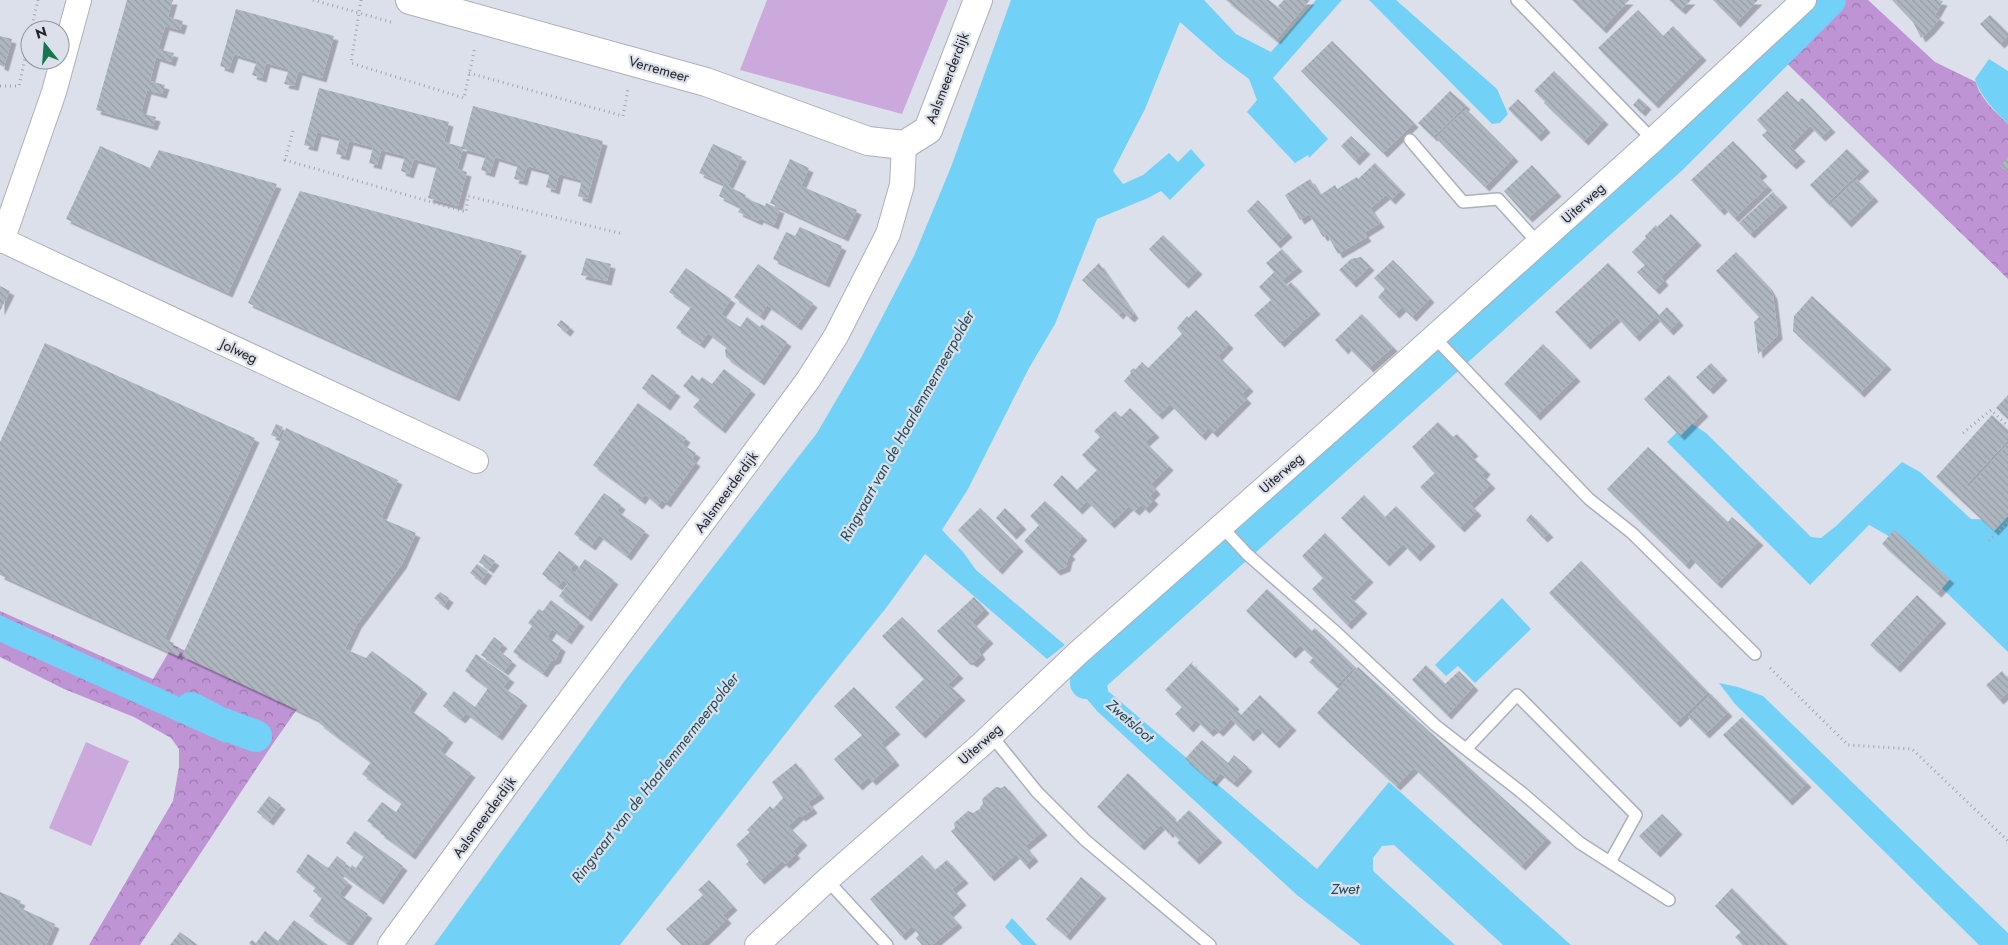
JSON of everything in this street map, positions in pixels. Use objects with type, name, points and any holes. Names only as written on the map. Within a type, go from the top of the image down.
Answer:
[{"type":"street","name":"Jolweg","points":[[79,0],[54,92],[1,240],[476,461]]},
{"type":"street","name":"Verremeer","points":[[410,0],[706,82],[868,141],[904,145]]},
{"type":"street","name":"Aalsmeerderdijk","points":[[390,945],[808,380],[832,343],[888,234],[902,186],[904,145],[928,130],[978,0]]},
{"type":"street","name":"Uiterweg","points":[[757,945],[827,880],[991,735],[1078,652],[1226,532],[1439,342],[1538,244],[1804,0]]},
{"type":"lane","points":[[1517,0],[1653,140]]},
{"type":"lane","points":[[1410,140],[1463,202],[1498,199],[1538,244]]},
{"type":"lane","points":[[1439,342],[1589,499],[1632,534],[1756,654]]},
{"type":"lane","points":[[1226,532],[1247,554],[1338,634],[1435,725],[1521,792],[1580,843],[1669,900]]},
{"type":"lane","points":[[1466,749],[1517,695],[1636,815],[1610,862]]},
{"type":"lane","points":[[991,735],[1037,792],[1085,840],[1210,945]]},
{"type":"lane","points":[[827,880],[887,945]]},
{"type":"path","points":[[33,20],[38,0]]},
{"type":"path","points":[[361,0],[351,63],[464,98],[480,19]]},
{"type":"path","points":[[469,73],[623,116],[632,61]]},
{"type":"path","points":[[0,86],[19,86],[22,70]]},
{"type":"path","points":[[293,131],[285,160],[466,212],[468,196],[623,234]]},
{"type":"path","points":[[1963,433],[1991,410],[2008,426]]},
{"type":"path","points":[[1989,541],[2008,522]]},
{"type":"path","points":[[1756,654],[1848,745],[1912,749],[2008,841]]},
{"type":"shaded area","points":[[767,0],[948,0],[902,114],[740,70]]},
{"type":"shaded area","points":[[86,742],[129,761],[91,846],[49,828]]},
{"type":"green space","points":[[1815,0],[1868,0],[1935,62],[1976,82],[1985,100],[2008,124],[2008,279],[1767,44]]},
{"type":"green space","points":[[0,611],[153,679],[173,645],[300,705],[140,945],[89,945],[173,801],[179,767],[179,749],[171,738],[134,717],[64,689],[0,657]]},
{"type":"water","name":"Ringvaart van de Haarlemmermeerpolder","points":[[1011,0],[1204,0],[1236,34],[1271,52],[1316,0],[1342,0],[1273,78],[1328,139],[1309,158],[1308,155],[1295,163],[1247,112],[1257,100],[1249,79],[1222,59],[1180,22],[1145,109],[1113,171],[1123,184],[1143,175],[1169,153],[1178,162],[1191,149],[1205,165],[1170,200],[1161,191],[1097,219],[1055,324],[1029,368],[968,489],[942,530],[963,552],[976,570],[1065,645],[1047,659],[925,554],[886,608],[620,945],[434,945],[626,679],[817,433],[862,356],[914,256],[951,167]]},
{"type":"water","points":[[1369,0],[1396,0],[1497,89],[1508,114],[1500,123],[1492,124]]},
{"type":"water","points":[[1989,59],[2008,71],[2008,124],[1984,97],[1975,79]]},
{"type":"water","points":[[1688,421],[1706,433],[1811,537],[1821,538],[1836,526],[1902,462],[1920,472],[1971,519],[1998,520],[2008,515],[2008,652],[1887,535],[1869,525],[1810,585],[1667,442]]},
{"type":"water","points":[[1502,598],[1531,629],[1475,683],[1458,666],[1446,676],[1435,665]]},
{"type":"water","points":[[0,615],[232,721],[225,743],[0,642]]},
{"type":"water","name":"Zwet","points":[[1088,660],[1106,675],[1108,691],[1317,869],[1389,782],[1571,945],[1503,945],[1394,845],[1382,846],[1373,858],[1373,871],[1455,945],[1361,945],[1297,895],[1097,711],[1069,678]]},
{"type":"water","points":[[1719,683],[1738,687],[1763,696],[2008,933],[2008,945],[1979,945],[1735,704]]},
{"type":"water","points":[[1012,918],[1037,945],[1022,945],[1005,927]]},
{"type":"building","points":[[127,0],[173,0],[168,17],[183,21],[180,30],[165,26],[158,49],[174,53],[171,62],[156,57],[150,81],[165,85],[162,94],[147,90],[141,113],[156,117],[153,126],[96,110]]},
{"type":"building","points":[[1226,0],[1269,0],[1284,12],[1278,6],[1284,0],[1310,0],[1276,40]]},
{"type":"building","points":[[1572,0],[1629,0],[1602,29]]},
{"type":"building","points":[[1669,0],[1691,0],[1681,10]]},
{"type":"building","points":[[1713,0],[1758,0],[1736,23]]},
{"type":"building","points":[[1892,0],[1943,1],[1935,15],[1940,18],[1921,38],[1913,22]]},
{"type":"building","points":[[236,9],[334,36],[322,78],[298,71],[294,86],[284,84],[289,69],[266,63],[262,78],[252,75],[257,61],[234,54],[229,69],[220,66]]},
{"type":"building","points":[[1638,10],[1663,36],[1673,26],[1702,56],[1654,104],[1598,48]]},
{"type":"building","points":[[1990,15],[2008,33],[2008,36],[2000,44],[1980,24]]},
{"type":"building","points":[[0,36],[12,39],[4,67],[0,65]]},
{"type":"building","points":[[1332,41],[1414,123],[1383,153],[1301,71]]},
{"type":"building","points":[[1554,71],[1604,120],[1584,141],[1534,91]]},
{"type":"building","points":[[319,88],[449,122],[444,142],[462,147],[473,106],[603,141],[587,199],[578,196],[582,180],[559,174],[555,190],[546,187],[550,172],[527,166],[523,181],[514,179],[518,164],[495,157],[490,173],[481,170],[486,155],[463,149],[457,169],[467,172],[458,206],[428,198],[437,165],[414,159],[409,174],[401,171],[405,156],[381,150],[377,165],[369,163],[373,147],[349,141],[345,156],[336,154],[340,138],[317,132],[313,147],[304,145]]},
{"type":"building","points":[[1450,91],[1466,105],[1433,137],[1418,123]]},
{"type":"building","points":[[1787,91],[1798,102],[1802,98],[1831,128],[1821,137],[1810,126],[1790,146],[1801,157],[1792,165],[1762,135],[1767,131],[1757,120]]},
{"type":"building","points":[[1639,98],[1647,105],[1641,112],[1633,105]]},
{"type":"building","points":[[1518,99],[1546,128],[1537,137],[1508,109]]},
{"type":"building","points":[[1466,109],[1514,157],[1485,187],[1436,138]]},
{"type":"building","points":[[1351,136],[1366,150],[1355,161],[1341,146]]},
{"type":"building","points":[[1733,141],[1763,172],[1758,176],[1768,186],[1734,218],[1724,207],[1720,211],[1691,180]]},
{"type":"building","points":[[713,144],[742,157],[728,186],[746,195],[745,198],[765,206],[766,203],[780,209],[774,225],[759,218],[758,221],[738,212],[741,207],[719,196],[724,184],[699,173]]},
{"type":"building","points":[[100,146],[150,168],[159,150],[277,184],[228,293],[66,219]]},
{"type":"building","points":[[1847,149],[1865,167],[1827,203],[1810,185]]},
{"type":"building","points":[[2008,157],[2008,173],[2000,165]]},
{"type":"building","points":[[790,159],[809,168],[801,186],[857,210],[844,237],[770,203]]},
{"type":"building","points":[[1375,163],[1401,190],[1391,200],[1386,195],[1370,208],[1380,223],[1364,233],[1367,237],[1338,254],[1327,234],[1323,237],[1309,214],[1300,220],[1285,195],[1310,179],[1320,195],[1335,185],[1337,189],[1357,177],[1358,179]]},
{"type":"building","points":[[1532,165],[1557,192],[1528,218],[1504,191]]},
{"type":"building","points":[[1857,179],[1874,197],[1847,223],[1830,205]]},
{"type":"building","points":[[300,191],[522,251],[455,397],[248,303]]},
{"type":"building","points":[[1773,192],[1783,203],[1750,234],[1739,223]]},
{"type":"building","points":[[1258,200],[1288,233],[1276,244],[1247,211]]},
{"type":"building","points":[[1671,214],[1697,241],[1661,277],[1664,281],[1655,290],[1637,272],[1645,265],[1632,252],[1656,225],[1657,227]]},
{"type":"building","points":[[800,227],[842,246],[825,283],[773,259],[786,232],[795,236]]},
{"type":"building","points":[[1163,235],[1198,270],[1184,284],[1149,249]]},
{"type":"building","points":[[1282,249],[1298,267],[1282,280],[1287,286],[1291,282],[1316,310],[1280,343],[1254,315],[1271,300],[1259,287],[1274,272],[1266,263]]},
{"type":"building","points":[[1736,252],[1768,286],[1773,295],[1778,335],[1758,354],[1754,322],[1759,317],[1716,271]]},
{"type":"building","points":[[1361,257],[1370,266],[1352,283],[1339,270],[1351,259]]},
{"type":"building","points":[[586,258],[611,264],[607,281],[581,275]]},
{"type":"building","points":[[1393,260],[1430,298],[1412,317],[1402,307],[1395,314],[1378,297],[1385,289],[1374,278]]},
{"type":"building","points":[[1099,263],[1134,314],[1130,318],[1122,311],[1119,315],[1082,280]]},
{"type":"building","points":[[1608,263],[1659,315],[1667,307],[1679,321],[1669,331],[1656,317],[1635,337],[1617,317],[1586,345],[1555,312]]},
{"type":"building","points":[[758,264],[813,303],[797,326],[767,305],[760,316],[734,297]]},
{"type":"building","points":[[686,268],[731,299],[721,314],[740,327],[747,317],[760,327],[762,324],[787,342],[760,381],[726,357],[725,350],[727,347],[708,333],[700,344],[676,328],[691,307],[669,292]]},
{"type":"building","points":[[0,286],[10,291],[0,311]]},
{"type":"building","points":[[1812,296],[1887,365],[1860,393],[1793,331],[1794,316]]},
{"type":"building","points":[[1196,310],[1229,344],[1218,356],[1249,387],[1242,394],[1247,399],[1213,433],[1208,428],[1201,436],[1170,404],[1158,415],[1124,381],[1131,373],[1130,371],[1134,368],[1135,370],[1142,362],[1148,368],[1182,334],[1177,328],[1187,316],[1188,318]]},
{"type":"building","points":[[1362,314],[1393,347],[1369,368],[1347,346],[1344,350],[1335,340]]},
{"type":"building","points":[[561,320],[570,327],[566,332],[557,325]]},
{"type":"building","points":[[45,343],[255,438],[164,639],[174,643],[173,647],[181,650],[178,656],[0,575],[0,442]]},
{"type":"building","points":[[1543,344],[1576,377],[1536,416],[1504,384]]},
{"type":"building","points":[[1711,363],[1723,376],[1709,390],[1696,377]]},
{"type":"building","points":[[724,369],[751,390],[721,429],[693,407],[700,399],[683,386],[692,375],[699,381],[702,377],[712,384]]},
{"type":"building","points":[[652,374],[676,392],[666,406],[642,388]]},
{"type":"building","points":[[1669,375],[1704,412],[1680,436],[1644,399]]},
{"type":"building","points":[[2008,395],[2008,419],[1996,408]]},
{"type":"building","points":[[638,403],[686,438],[682,444],[696,453],[692,459],[696,462],[666,503],[662,500],[658,505],[645,494],[641,500],[593,465]]},
{"type":"building","points":[[1130,408],[1155,433],[1145,442],[1169,466],[1151,484],[1156,490],[1150,496],[1154,500],[1145,509],[1141,505],[1135,511],[1129,506],[1110,524],[1087,501],[1078,510],[1053,485],[1062,475],[1077,490],[1097,470],[1082,455],[1100,437],[1094,431],[1115,411],[1121,417]]},
{"type":"building","points":[[1992,415],[2008,430],[2008,440],[1966,485],[1969,487],[2008,444],[2008,516],[1994,531],[1936,477]]},
{"type":"building","points":[[1438,422],[1453,437],[1457,434],[1474,452],[1470,455],[1486,470],[1482,475],[1491,484],[1470,504],[1477,511],[1460,528],[1420,487],[1436,472],[1433,472],[1412,447]]},
{"type":"building","points":[[276,424],[283,427],[278,438],[271,435]]},
{"type":"building","points":[[286,428],[398,480],[381,518],[416,533],[402,564],[357,624],[345,649],[366,658],[372,651],[423,689],[409,709],[449,738],[440,751],[471,773],[411,855],[380,833],[381,831],[367,821],[382,802],[396,812],[402,803],[362,774],[371,762],[319,723],[321,721],[182,656]]},
{"type":"building","points":[[1648,447],[1728,522],[1732,517],[1759,541],[1717,584],[1691,558],[1685,565],[1607,489]]},
{"type":"building","points":[[604,493],[621,505],[617,511],[645,531],[627,556],[599,535],[591,546],[574,534]]},
{"type":"building","points":[[1364,495],[1385,517],[1396,506],[1431,542],[1416,557],[1403,544],[1385,562],[1341,518]]},
{"type":"building","points":[[1045,501],[1083,536],[1068,552],[1071,555],[1068,558],[1066,567],[1056,571],[1024,541],[1039,525],[1030,516]]},
{"type":"building","points":[[980,508],[1019,547],[998,570],[958,530]]},
{"type":"building","points":[[1005,508],[1022,525],[1012,535],[996,518]]},
{"type":"building","points":[[1531,514],[1549,533],[1543,538],[1526,520]]},
{"type":"building","points":[[1894,530],[1950,579],[1937,593],[1882,544]]},
{"type":"building","points":[[1325,533],[1369,578],[1350,597],[1363,609],[1347,625],[1312,589],[1323,578],[1302,556]]},
{"type":"building","points":[[559,551],[575,563],[570,570],[575,573],[585,559],[614,580],[587,617],[559,596],[568,584],[563,580],[558,586],[542,574]]},
{"type":"building","points":[[484,554],[495,561],[489,569],[479,562]]},
{"type":"building","points":[[1581,561],[1708,692],[1676,723],[1549,593]]},
{"type":"building","points":[[477,564],[488,571],[481,581],[470,573]]},
{"type":"building","points":[[1267,589],[1312,631],[1315,628],[1355,667],[1336,686],[1309,662],[1313,658],[1300,645],[1291,654],[1246,611]]},
{"type":"building","points":[[440,592],[449,598],[444,606],[434,598]]},
{"type":"building","points":[[1917,595],[1942,619],[1896,668],[1870,645]]},
{"type":"building","points":[[974,597],[985,609],[972,622],[989,639],[978,650],[981,655],[973,663],[967,661],[937,631]]},
{"type":"building","points":[[551,600],[580,622],[567,640],[552,629],[547,637],[561,647],[556,659],[551,661],[543,673],[513,652],[532,626],[528,623],[539,609],[543,611]]},
{"type":"building","points":[[902,617],[959,674],[948,684],[961,696],[921,734],[895,707],[924,679],[882,636]]},
{"type":"building","points":[[494,637],[503,644],[498,650],[512,661],[504,671],[481,655]]},
{"type":"building","points":[[476,654],[510,678],[503,687],[523,701],[498,736],[466,713],[461,719],[443,706],[454,691],[475,707],[488,688],[465,671]]},
{"type":"building","points":[[1193,661],[1192,664],[1235,705],[1233,707],[1241,715],[1260,695],[1292,726],[1275,744],[1258,728],[1249,737],[1231,719],[1219,732],[1214,728],[1209,732],[1196,720],[1189,728],[1175,714],[1182,707],[1165,690]]},
{"type":"building","points":[[1426,665],[1445,684],[1459,671],[1474,686],[1447,715],[1412,680]]},
{"type":"building","points":[[1358,667],[1547,838],[1521,866],[1414,768],[1396,786],[1317,713]]},
{"type":"building","points":[[2002,671],[2008,679],[2008,692],[1999,700],[1986,685]]},
{"type":"building","points":[[854,687],[896,730],[881,743],[895,761],[872,781],[868,777],[858,786],[834,759],[862,735],[834,706]]},
{"type":"building","points":[[1711,694],[1728,712],[1705,734],[1688,717]]},
{"type":"building","points":[[1742,717],[1807,783],[1788,801],[1723,735]]},
{"type":"building","points":[[1202,740],[1228,763],[1234,755],[1248,767],[1233,783],[1220,773],[1212,782],[1185,759]]},
{"type":"building","points":[[796,763],[820,794],[808,802],[813,809],[801,817],[800,815],[788,826],[803,841],[793,851],[796,854],[785,864],[782,861],[760,880],[746,864],[749,861],[736,845],[750,832],[747,830],[770,806],[773,809],[783,798],[772,782]]},
{"type":"building","points":[[1128,773],[1177,822],[1189,810],[1218,838],[1195,860],[1177,843],[1180,840],[1170,831],[1169,834],[1161,825],[1140,846],[1097,807]]},
{"type":"building","points":[[1005,786],[1043,831],[1025,846],[1034,857],[1025,865],[1016,854],[990,877],[951,831],[955,828],[954,823],[968,811],[973,813],[981,808],[983,804],[982,799],[996,787],[1001,788]]},
{"type":"building","points":[[269,796],[281,805],[269,821],[257,812]]},
{"type":"building","points":[[1662,814],[1678,830],[1656,853],[1639,836]]},
{"type":"building","points":[[355,831],[403,866],[379,900],[340,872],[338,874],[348,882],[339,894],[368,914],[347,943],[309,916],[322,898],[313,891],[316,887],[296,872],[308,854],[328,868],[337,856],[346,863],[344,866],[349,870],[352,865],[356,868],[364,856],[346,843]]},
{"type":"building","points":[[922,855],[935,870],[947,860],[964,879],[952,889],[962,901],[949,913],[958,923],[932,945],[922,945],[916,938],[919,935],[912,926],[901,936],[870,899]]},
{"type":"building","points":[[1081,877],[1102,894],[1066,936],[1046,919]]},
{"type":"building","points":[[709,880],[733,906],[723,915],[727,919],[700,945],[682,945],[666,929],[703,895],[698,890]]},
{"type":"building","points":[[1732,888],[1788,945],[1743,945],[1735,937],[1741,932],[1715,906]]},
{"type":"building","points":[[0,892],[21,901],[18,907],[55,924],[46,945],[0,945]]},
{"type":"building","points":[[294,920],[328,945],[251,945],[249,943],[252,940],[256,943],[265,931],[278,941]]},
{"type":"building","points":[[180,932],[198,945],[170,945]]},
{"type":"waterway","points":[[1086,683],[1673,157],[1830,0]]},
{"type":"waterway","points":[[191,708],[218,722],[256,736]]},
{"type":"water label","name":"Zwetsloot","points":[[1130,721]]}]
